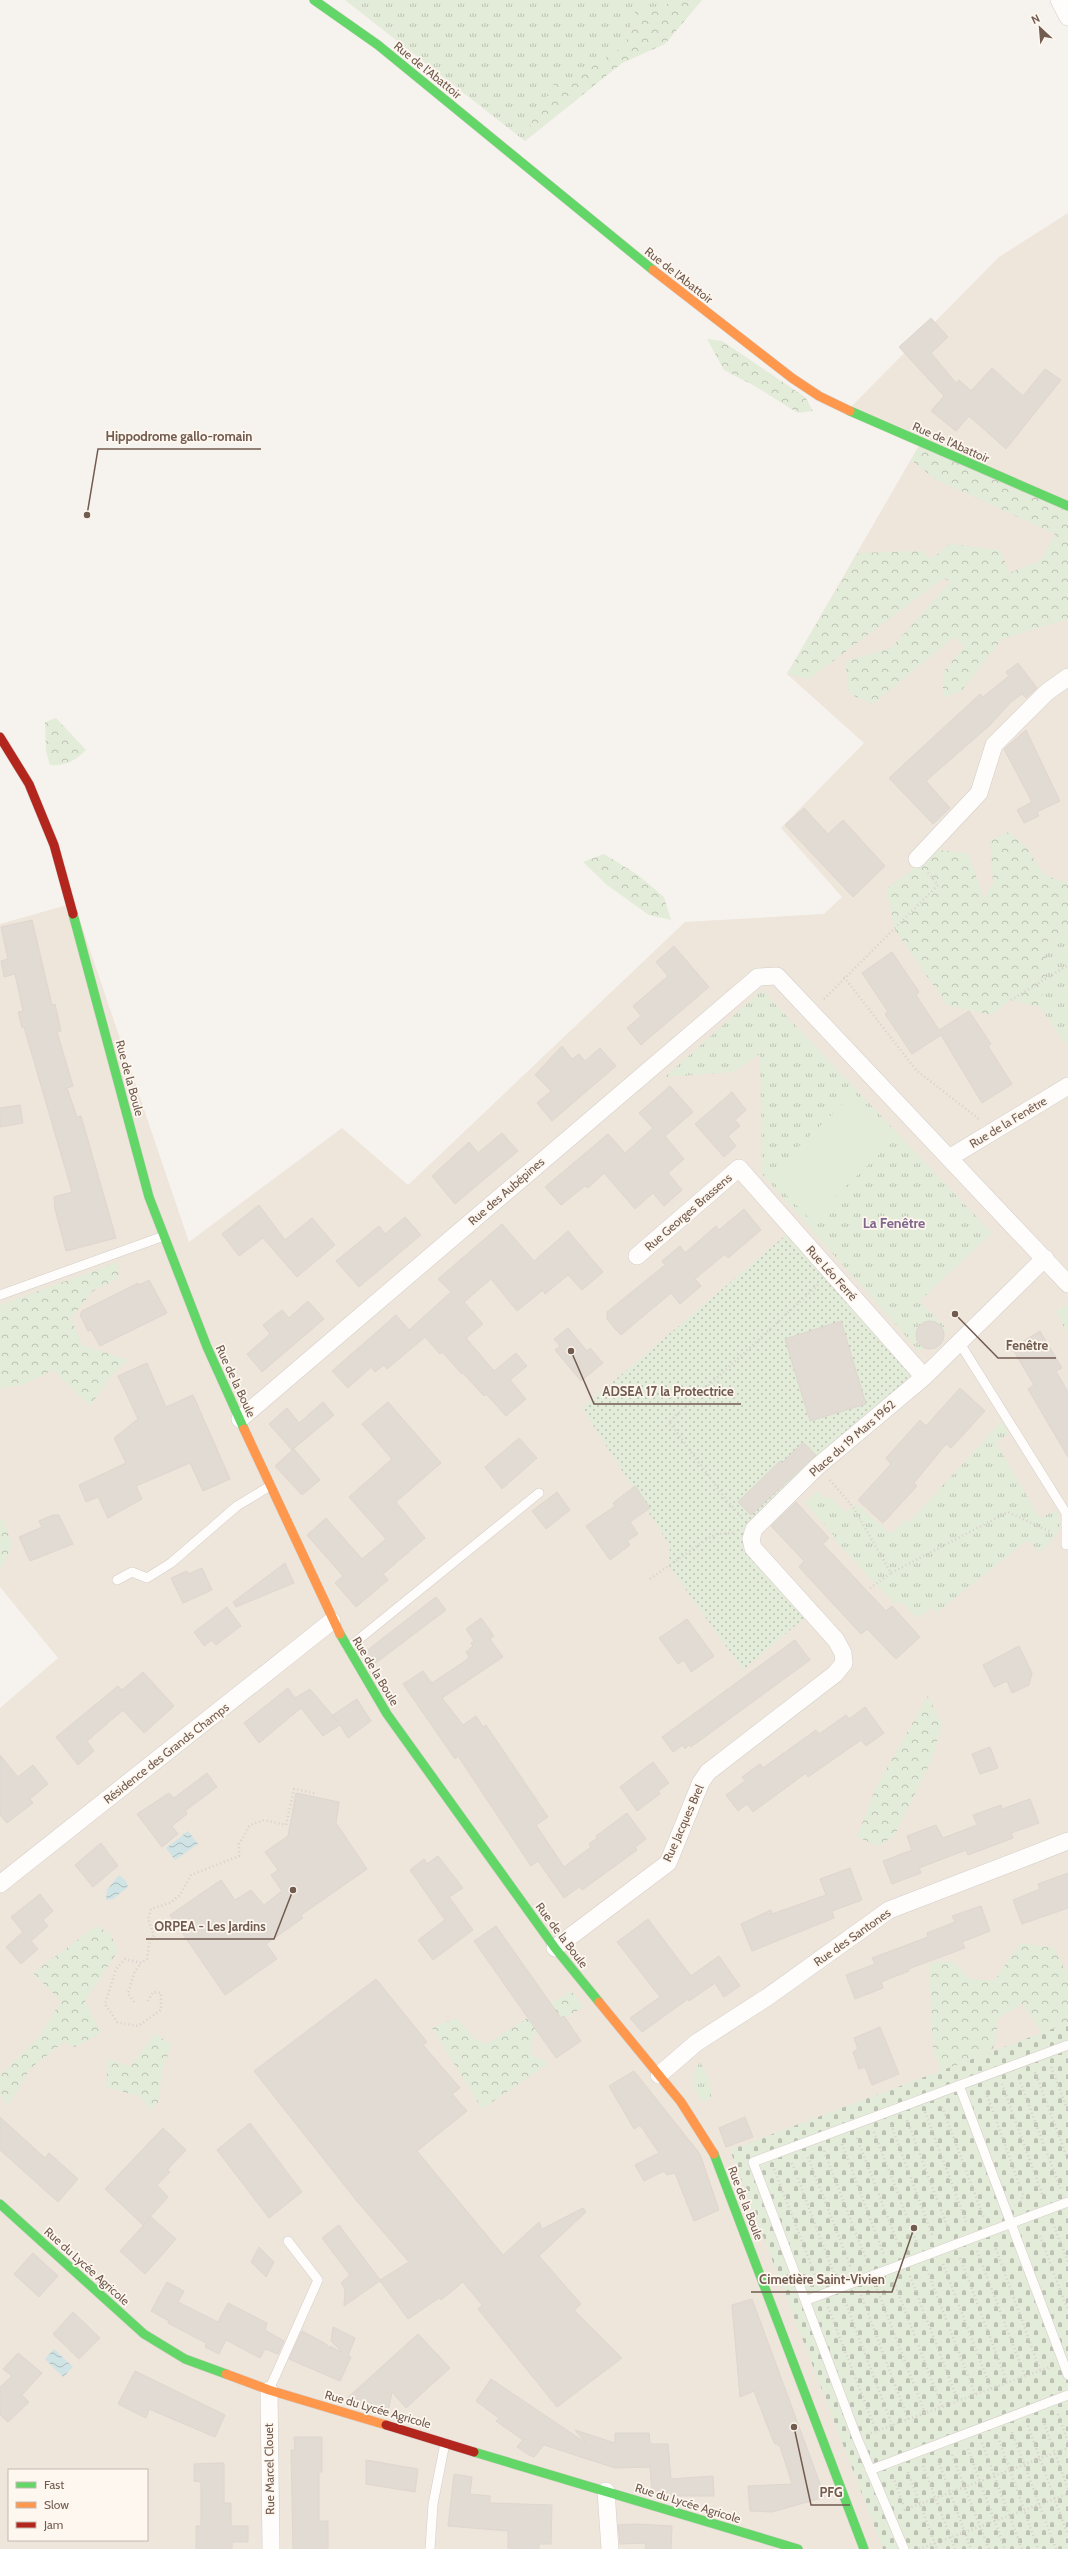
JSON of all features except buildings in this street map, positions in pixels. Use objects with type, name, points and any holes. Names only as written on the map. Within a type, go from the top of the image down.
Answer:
[{"type":"street","name":"Rue de l'Abattoir","points":[[314,0],[378,45],[636,257],[792,378],[819,396],[848,410],[1068,506]]},
{"type":"street","points":[[1059,0],[1068,17]]},
{"type":"street","points":[[917,859],[979,793],[994,745],[1047,692],[1068,677]]},
{"type":"street","name":"Rue de la Boule","points":[[0,737],[29,784],[54,845],[149,1197],[207,1347],[332,1621],[387,1714],[555,1948],[659,2075],[703,2134],[717,2159],[864,2549]]},
{"type":"street","name":"Rue des Aubépines","points":[[240,1418],[744,987],[758,977],[777,976],[813,1012]]},
{"type":"street","points":[[813,1012],[1068,1284]]},
{"type":"street","name":"Rue de la Fenêtre","points":[[949,1158],[1068,1086]]},
{"type":"street","name":"Rue Georges Brassens","points":[[637,1256],[739,1168]]},
{"type":"street","name":"Rue Léo Ferré","points":[[739,1168],[924,1377]]},
{"type":"street","name":"Place du 19 Mars 1962","points":[[753,1534],[818,1466],[924,1377],[1045,1258]]},
{"type":"street","name":"Rue Jacques Brel","points":[[555,1948],[668,1863],[701,1782],[708,1772],[835,1674],[844,1663],[843,1653],[836,1640],[760,1558],[753,1534]]},
{"type":"street","name":"Résidence des Grands Champs","points":[[0,1884],[332,1621]]},
{"type":"street","name":"Rue des Santones","points":[[659,2075],[696,2043],[766,1998],[889,1910],[1068,1841]]},
{"type":"street","name":"Rue du Lycée Agricole","points":[[0,2204],[144,2334],[184,2359],[269,2390],[798,2549]]},
{"type":"street","name":"Rue Marcel Clouet","points":[[269,2390],[271,2549]]},
{"type":"street","points":[[606,2491],[610,2549]]},
{"type":"lane","points":[[0,1295],[164,1236]]},
{"type":"lane","points":[[959,1342],[1066,1513],[1066,1540]]},
{"type":"lane","points":[[117,1580],[132,1572],[147,1578],[171,1563],[236,1506],[270,1486]]},
{"type":"lane","points":[[348,1648],[538,1493]]},
{"type":"lane","points":[[904,2549],[897,2529],[889,2516],[857,2438],[807,2300],[754,2162],[1068,2045]]},
{"type":"lane","points":[[959,2085],[1068,2375]]},
{"type":"lane","points":[[807,2300],[1067,2203]]},
{"type":"lane","points":[[269,2390],[318,2280],[288,2241]]},
{"type":"lane","points":[[870,2470],[1068,2395]]},
{"type":"lane","points":[[430,2549],[432,2504],[445,2442]]},
{"type":"path","points":[[813,1012],[844,977],[938,885],[917,859]]},
{"type":"path","points":[[1011,1000],[1068,964]]},
{"type":"path","points":[[844,977],[916,1070],[972,1111],[992,1132]]},
{"type":"path","points":[[753,1534],[669,1422],[832,1272]]},
{"type":"path","points":[[818,1466],[853,1507],[890,1573]]},
{"type":"path","points":[[870,1588],[890,1573],[1008,1512],[1066,1540]]},
{"type":"path","points":[[650,1579],[717,1534],[753,1534]]},
{"type":"path","points":[[134,2002],[128,1994],[134,1973],[141,1963],[147,1959],[149,1944],[154,1935],[148,1919],[151,1909],[170,1904],[180,1895],[191,1875],[239,1856],[239,1844],[250,1825],[264,1820],[286,1825],[294,1789],[314,1793]]},
{"type":"path","points":[[141,1963],[125,1959],[116,1969],[105,2004],[117,2022],[138,2026],[162,2010],[161,1993],[153,1992],[148,2001]]},
{"type":"path","points":[[1046,2053],[1068,2112]]},
{"type":"path","points":[[1030,2059],[1068,2160]]},
{"type":"path","points":[[1014,2065],[1067,2203]]},
{"type":"path","points":[[997,2071],[1068,2262]]},
{"type":"path","points":[[981,2077],[1023,2195],[1012,2223],[996,2249],[1040,2370]]},
{"type":"path","points":[[937,2093],[988,2232]]},
{"type":"path","points":[[1040,2236],[1068,2311]]},
{"type":"path","points":[[857,2438],[1063,2362]]},
{"type":"path","points":[[1053,2401],[1068,2442]]},
{"type":"path","points":[[1038,2407],[1068,2489]]},
{"type":"path","points":[[1023,2412],[1068,2535]]},
{"type":"path","points":[[1007,2418],[1056,2549]]},
{"type":"path","points":[[993,2424],[1038,2549]]},
{"type":"path","points":[[977,2430],[1022,2549]]},
{"type":"path","points":[[963,2435],[1005,2549]]},
{"type":"path","points":[[947,2441],[989,2549]]},
{"type":"path","points":[[933,2447],[971,2549]]},
{"type":"path","points":[[889,2516],[1068,2448]]},
{"type":"path","points":[[918,2452],[955,2549]]},
{"type":"path","points":[[902,2458],[937,2549]]},
{"type":"path","points":[[919,2549],[1068,2494]]},
{"type":"shaded area","points":[[1068,213],[1068,2549],[0,2549],[0,1708],[58,1658],[0,1587],[0,924],[74,903],[189,1242],[342,1128],[408,1185],[685,922],[824,914],[842,897],[781,828],[864,743],[787,674],[921,442],[848,410],[999,257]]},
{"type":"green space","points":[[345,0],[701,0],[525,141]]},
{"type":"green space","points":[[672,0],[702,0],[665,44],[622,63],[532,135],[530,124],[554,84],[578,76],[625,45],[636,8],[665,6]]},
{"type":"green space","points":[[707,339],[722,341],[805,397],[813,411],[798,413],[753,385],[724,370]]},
{"type":"green space","points":[[922,442],[1068,506],[1068,619],[1002,639],[961,691],[943,698],[943,672],[965,646],[954,637],[873,704],[849,694],[845,661],[891,648],[950,582],[944,578],[809,679],[787,674],[858,553],[921,551],[931,559],[950,544],[1001,550],[1009,573],[1040,561],[1055,534],[935,479],[911,460]]},
{"type":"green space","points":[[56,718],[86,750],[66,764],[50,765],[46,751],[45,722]]},
{"type":"green space","points":[[1009,832],[1027,848],[1044,875],[1068,883],[1068,929],[1042,945],[1048,962],[1040,1007],[1011,1000],[991,1015],[947,1005],[895,930],[886,889],[939,850],[968,853],[984,899],[993,883],[990,840]]},
{"type":"green space","points":[[604,854],[638,875],[664,897],[671,920],[649,915],[607,885],[583,862]]},
{"type":"green space","points":[[1068,929],[1068,1047],[1010,964]]},
{"type":"green space","points":[[762,990],[992,1233],[920,1301],[947,1329],[919,1351],[762,1174],[760,1054],[733,1072],[665,1077]]},
{"type":"green space","points":[[854,1093],[897,1137],[811,1220],[768,1176]]},
{"type":"green space","points":[[793,1229],[924,1377],[751,1539],[810,1613],[743,1670],[669,1566],[670,1546],[582,1408]]},
{"type":"green space","points":[[118,1262],[119,1278],[93,1291],[71,1318],[82,1345],[128,1360],[112,1375],[90,1406],[53,1370],[22,1385],[0,1388],[0,1305]]},
{"type":"green space","points":[[1068,1304],[1068,1335],[1056,1311]]},
{"type":"green space","points":[[1002,1421],[1009,1433],[996,1443],[1040,1518],[1056,1510],[1061,1522],[1057,1535],[1040,1552],[1028,1540],[936,1613],[932,1607],[917,1618],[901,1602],[895,1604],[833,1539],[835,1537],[805,1503],[818,1491],[825,1499],[830,1497],[846,1513],[857,1504],[891,1534],[905,1519],[908,1523]]},
{"type":"green space","points":[[0,1519],[4,1520],[12,1546],[0,1571]]},
{"type":"green space","points":[[928,1696],[942,1724],[932,1759],[895,1835],[879,1846],[857,1837],[876,1787]]},
{"type":"green space","points":[[96,1926],[110,1933],[118,1951],[85,2001],[101,2033],[75,2047],[64,2042],[31,2068],[8,2105],[0,2096],[0,2075],[39,2037],[61,2001],[33,1973]]},
{"type":"green space","points":[[1020,1943],[1054,1948],[1068,1975],[1068,2023],[1041,2033],[1023,2004],[999,2017],[993,2051],[941,2071],[933,2051],[929,1963],[953,1961],[970,1979],[994,1981]]},
{"type":"green space","points":[[571,1991],[584,2007],[533,2036],[530,2054],[549,2063],[482,2109],[432,2028],[456,2018],[475,2039],[486,2044]]},
{"type":"green space","points":[[1068,2023],[1068,2549],[883,2549],[730,2150]]},
{"type":"green space","points":[[154,2034],[172,2044],[162,2071],[158,2103],[150,2110],[139,2096],[106,2087],[108,2058],[130,2067]]},
{"type":"green space","points":[[700,2062],[710,2083],[711,2093],[711,2098],[703,2102],[693,2083],[694,2074]]},
{"type":"water","points":[[188,1831],[198,1844],[175,1860],[166,1848]]},
{"type":"water","points":[[119,1875],[126,1881],[128,1887],[113,1899],[106,1900],[107,1890]]},
{"type":"water","points":[[54,2349],[73,2367],[63,2377],[45,2359]]},
{"type":"traffic: fast","points":[[314,0],[378,45],[653,270]]},
{"type":"traffic: fast","points":[[850,411],[1068,506]]},
{"type":"traffic: fast","points":[[73,914],[149,1197],[207,1347],[244,1429]]},
{"type":"traffic: fast","points":[[340,1634],[387,1714],[555,1948],[599,2002]]},
{"type":"traffic: fast","points":[[714,2154],[864,2549]]},
{"type":"traffic: fast","points":[[0,2204],[144,2334],[185,2359],[226,2374]]},
{"type":"traffic: fast","points":[[474,2452],[798,2549]]},
{"type":"traffic: slow","points":[[653,270],[792,378],[819,396],[850,411]]},
{"type":"traffic: slow","points":[[244,1429],[340,1634]]},
{"type":"traffic: slow","points":[[599,2002],[681,2102],[714,2154]]},
{"type":"traffic: slow","points":[[226,2374],[269,2390],[386,2425]]},
{"type":"traffic: jam","points":[[0,737],[29,784],[54,845],[73,914]]},
{"type":"traffic: jam","points":[[386,2425],[474,2452]]},
{"type":"place","name":"Hippodrome gallo-romain","points":[[87,515]]},
{"type":"place","name":"Fenêtre","points":[[955,1314]]},
{"type":"place","name":"ADSEA 17 la Protectrice","points":[[571,1351]]},
{"type":"place","name":"ORPEA - Les Jardins","points":[[293,1890]]},
{"type":"place","name":"Cimetière Saint-Vivien","points":[[914,2228]]},
{"type":"place","name":"PFG","points":[[794,2427]]},
{"type":"district","name":"La Fenêtre","points":[[894,1223]]}]
